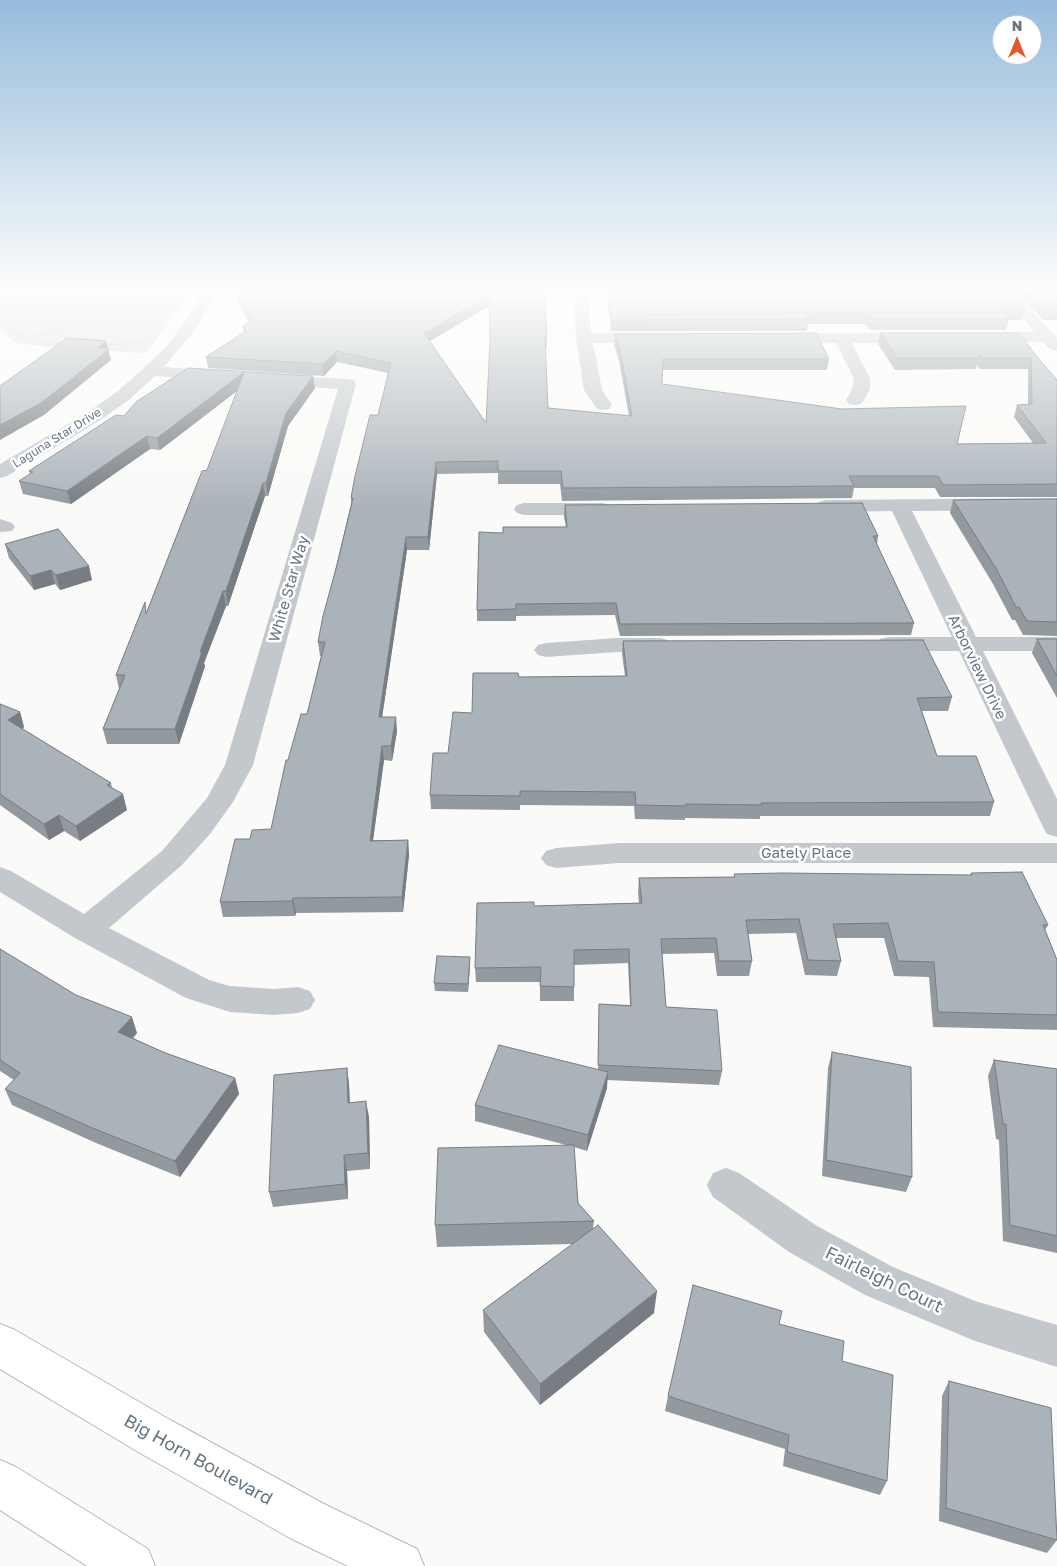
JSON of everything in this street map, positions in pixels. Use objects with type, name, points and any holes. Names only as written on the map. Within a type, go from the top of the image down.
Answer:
[{"type":"main road","name":"Big Horn Boulevard","points":[[0,1345],[156,1437],[298,1516],[400,1566]]},
{"type":"main road","points":[[0,1483],[132,1566]]},
{"type":"street","name":"Laguna Star Drive","points":[[0,472],[92,418],[124,395],[159,363]]},
{"type":"street","points":[[588,363],[593,390],[603,405]]},
{"type":"street","points":[[854,363],[862,379],[861,389],[855,400]]},
{"type":"street","name":"White Star Way","points":[[86,930],[172,858],[220,802],[239,765],[348,384],[151,371]]},
{"type":"street","points":[[810,506],[1057,504]]},
{"type":"street","name":"Arborview Drive","points":[[899,506],[965,644],[1057,827]]},
{"type":"street","points":[[524,509],[623,508]]},
{"type":"street","points":[[866,644],[1057,644]]},
{"type":"street","points":[[546,650],[617,645],[687,645]]},
{"type":"street","name":"Gately Place","points":[[556,858],[619,853],[1057,853]]},
{"type":"street","points":[[0,878],[86,930],[198,989],[230,999],[274,1002],[298,1000]]},
{"type":"street","name":"Fairleigh Court","points":[[726,1185],[802,1239],[879,1281],[975,1321],[1057,1346]]},
{"type":"building","points":[[32,363],[91,363],[41,403],[0,425],[0,386]]},
{"type":"building","points":[[391,363],[445,363],[486,423],[489,363],[546,363],[548,408],[632,416],[622,363],[663,363],[662,384],[842,409],[966,406],[957,444],[1046,443],[1017,405],[1032,404],[1031,363],[1042,363],[1057,380],[1057,484],[943,485],[938,476],[849,476],[854,486],[563,488],[561,471],[498,471],[498,461],[436,462],[428,537],[406,537],[379,717],[396,717],[391,746],[382,746],[370,841],[408,840],[402,897],[293,898],[292,901],[220,902],[235,839],[250,839],[252,830],[271,829],[286,760],[288,760],[301,714],[307,714],[325,642],[318,642],[323,616],[353,498],[351,498],[355,476],[370,415],[378,415]]},
{"type":"building","points":[[188,368],[313,376],[286,413],[266,483],[263,483],[226,591],[223,591],[200,652],[202,652],[175,729],[103,729],[125,675],[116,675],[145,602],[146,614],[202,471],[207,470],[244,372],[157,438],[147,436],[67,491],[19,481],[33,472],[29,471],[116,415],[124,416],[136,402]]},
{"type":"building","points":[[1057,499],[1057,622],[1027,621],[1019,607],[1016,607],[997,570],[953,500]]},
{"type":"building","points":[[862,503],[878,536],[873,536],[914,623],[620,624],[616,603],[516,604],[516,609],[477,610],[479,532],[503,533],[503,527],[567,527],[565,505]]},
{"type":"building","points":[[58,529],[89,566],[56,575],[51,570],[30,576],[5,544]]},
{"type":"building","points":[[1037,639],[1057,639],[1057,676]]},
{"type":"building","points":[[923,640],[952,697],[917,698],[937,756],[976,756],[994,802],[761,803],[762,805],[686,804],[686,806],[636,805],[635,792],[520,791],[520,796],[430,795],[433,753],[448,753],[453,712],[472,713],[473,673],[518,673],[519,677],[627,676],[623,641]]},
{"type":"building","points":[[0,704],[20,712],[8,720],[111,783],[107,785],[123,794],[76,826],[59,815],[44,824],[0,794]]},
{"type":"building","points":[[1022,872],[1048,925],[1043,925],[1057,960],[1057,1015],[938,1012],[934,962],[898,961],[888,923],[833,924],[841,961],[808,960],[799,919],[746,920],[752,961],[719,961],[716,938],[661,939],[666,1007],[717,1010],[722,1071],[598,1065],[599,1004],[631,1006],[629,949],[574,950],[574,987],[540,986],[541,967],[475,968],[477,903],[534,902],[534,906],[642,903],[639,878],[735,877],[734,874],[782,873],[972,875],[971,873]]},
{"type":"building","points":[[0,949],[76,995],[132,1017],[118,1032],[163,1052],[235,1078],[175,1161],[90,1127],[5,1089],[20,1073],[0,1060]]},
{"type":"building","points":[[437,956],[470,957],[468,984],[434,983]]},
{"type":"building","points":[[499,1045],[608,1072],[588,1135],[475,1105]]},
{"type":"building","points":[[832,1052],[911,1067],[912,1177],[826,1160]]},
{"type":"building","points":[[994,1060],[1057,1069],[1057,1236],[1010,1225],[1006,1124],[1003,1124]]},
{"type":"building","points":[[347,1068],[348,1103],[366,1101],[368,1153],[344,1155],[345,1184],[269,1192],[274,1075]]},
{"type":"building","points":[[574,1145],[578,1203],[594,1221],[435,1225],[438,1148]]},
{"type":"building","points":[[598,1225],[657,1291],[540,1384],[483,1310]]},
{"type":"building","points":[[693,1285],[782,1311],[779,1324],[844,1341],[842,1361],[893,1375],[887,1481],[787,1452],[789,1435],[668,1396]]},
{"type":"building","points":[[949,1381],[1051,1408],[1057,1540],[946,1508]]}]
